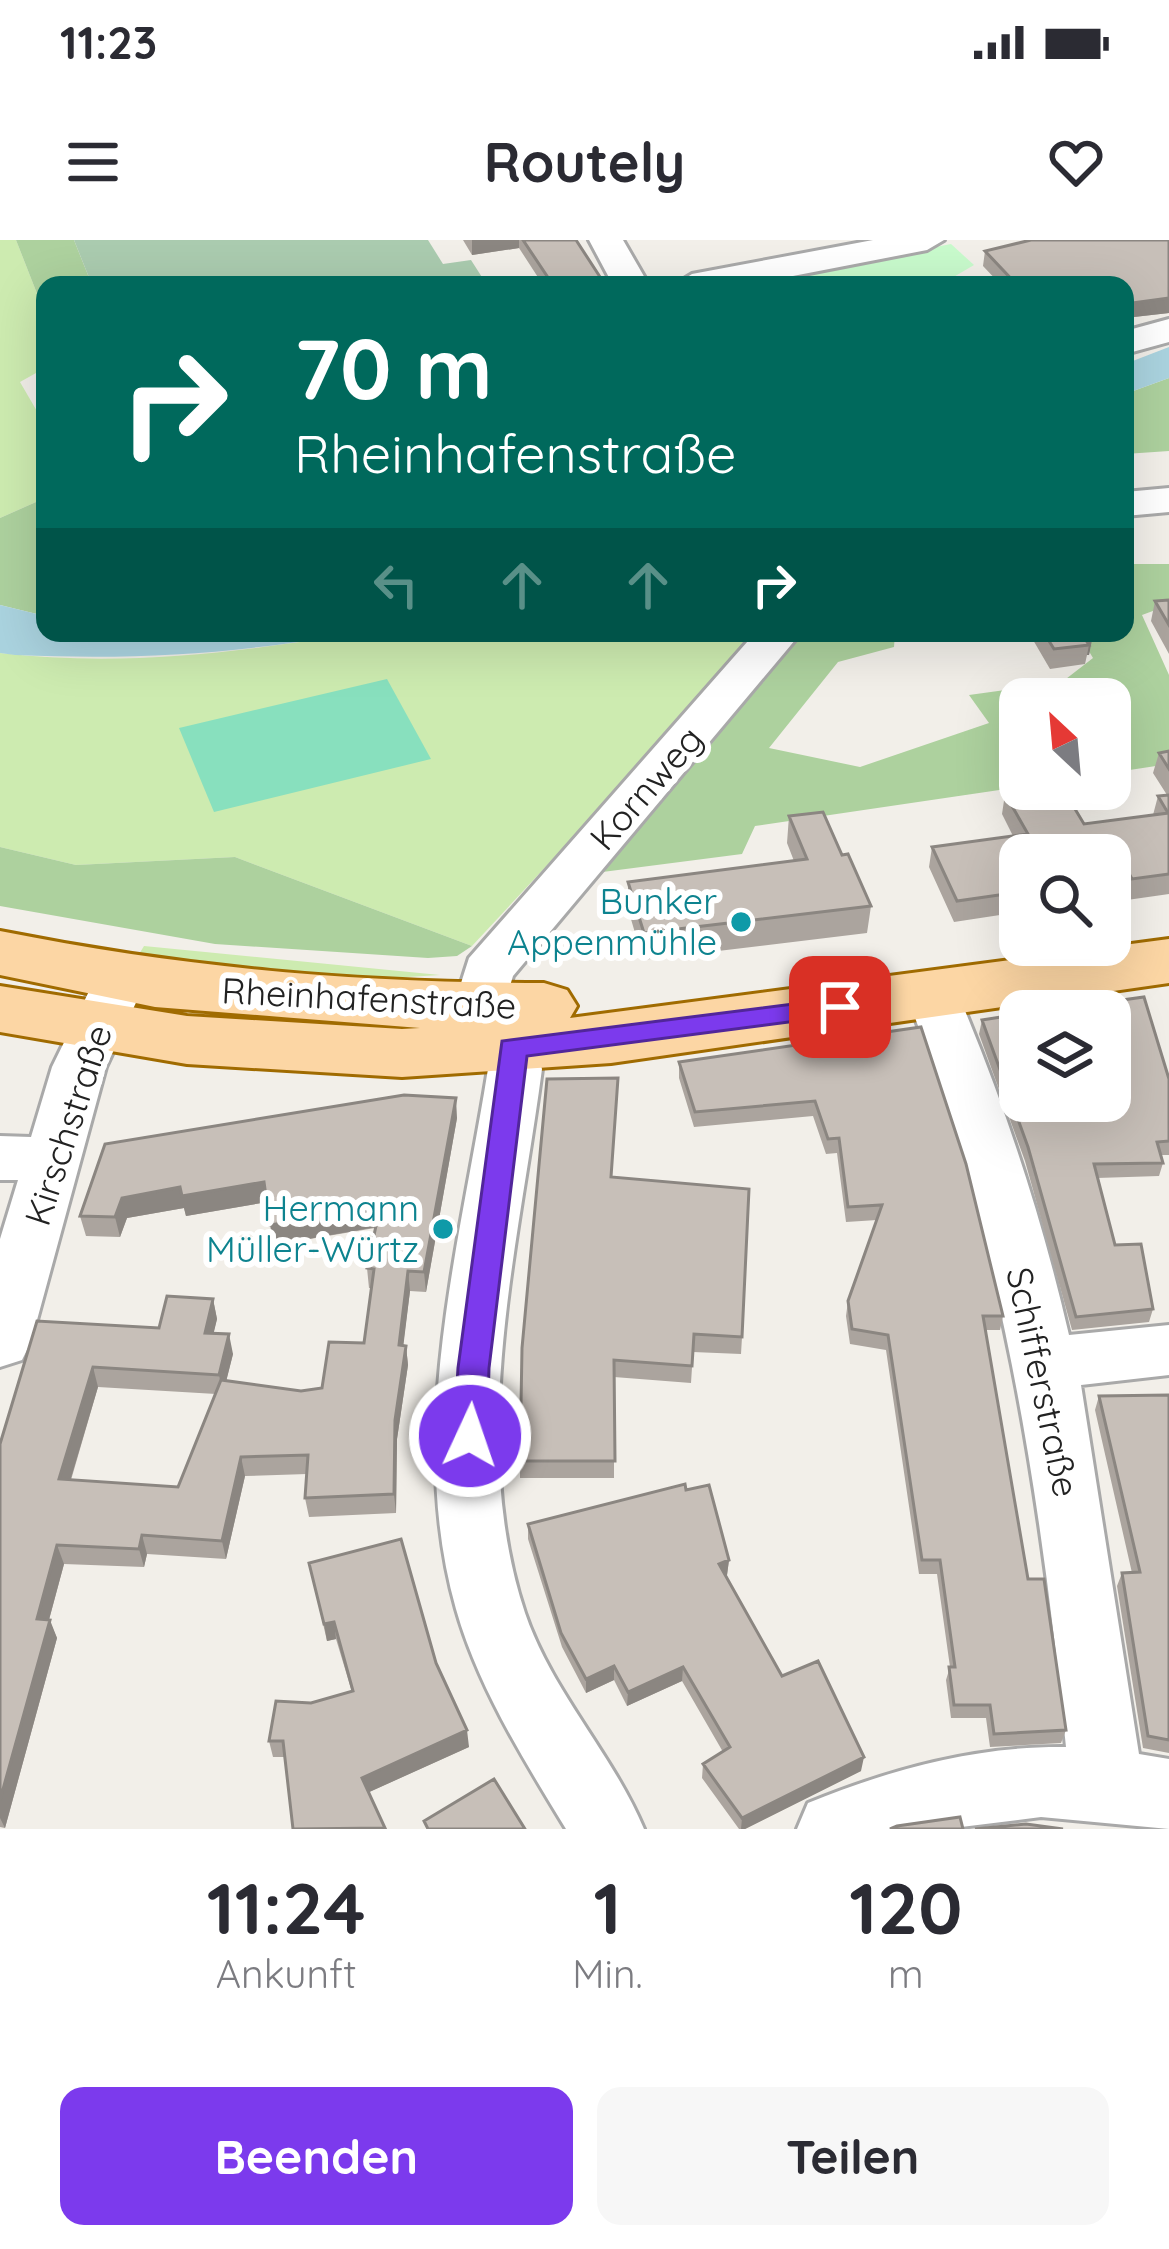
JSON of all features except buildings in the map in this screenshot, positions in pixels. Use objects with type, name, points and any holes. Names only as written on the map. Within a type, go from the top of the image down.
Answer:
[{"type":"main road","name":"Rheinhafenstraße","points":[[0,953],[110,1002],[261,1047],[402,1053],[567,1006],[732,994],[1169,937]]},
{"type":"main road","name":"Rheinhafenstraße","points":[[496,1026],[611,1040],[1169,961]]},
{"type":"main road","name":"Rheinhafenstraße","points":[[0,1009],[110,1002]]},
{"type":"street","points":[[606,240],[627,276]]},
{"type":"street","points":[[739,276],[927,240]]},
{"type":"street","points":[[1134,340],[1169,330]]},
{"type":"street","points":[[1134,503],[1169,500]]},
{"type":"street","name":"Kornweg","points":[[496,1026],[488,971],[771,642]]},
{"type":"street","name":"Schifferstraße","points":[[932,994],[985,1122],[1042,1364],[1082,1568],[1137,1788]]},
{"type":"street","name":"Kirschstraße","points":[[0,1342],[25,1159],[110,1002]]},
{"type":"street","points":[[496,1026],[515,1069],[474,1368],[471,1515],[490,1610],[511,1660],[607,1829]]},
{"type":"street","points":[[1042,1364],[1169,1350]]},
{"type":"street","points":[[834,1829],[878,1810],[1018,1779],[1137,1788]]},
{"type":"green space","points":[[0,240],[16,240],[36,291],[36,373],[20,382],[36,410],[36,502],[0,518]]},
{"type":"green space","points":[[16,240],[74,240],[88,276],[36,276],[36,291]]},
{"type":"green space","points":[[74,240],[428,240],[443,264],[471,260],[481,276],[88,276]]},
{"type":"green space","points":[[951,244],[974,265],[955,276],[785,276]]},
{"type":"green space","points":[[1169,378],[1169,451],[1134,453],[1134,391]]},
{"type":"green space","points":[[36,502],[36,614],[0,605],[0,518]]},
{"type":"green space","points":[[1134,564],[1169,564],[1169,605],[1142,615],[1169,675],[1169,764],[1131,770],[1131,678],[1067,678],[1093,658],[1083,642],[1134,642]]},
{"type":"green space","points":[[299,642],[755,642],[472,946],[235,857],[76,865],[0,847],[0,653],[90,659]]},
{"type":"green space","points":[[790,642],[894,642],[894,647],[838,662],[769,748],[860,767],[989,723],[969,695],[999,691],[999,790],[755,826],[742,854],[587,874]]},
{"type":"green space","points":[[387,679],[431,759],[214,812],[179,728]]},
{"type":"green space","points":[[0,847],[76,865],[235,857],[472,946],[457,956],[428,958],[215,944],[0,906]]},
{"type":"green space","points":[[144,946],[440,975],[359,980],[136,959]]},
{"type":"water","points":[[1169,347],[1169,378],[1134,391],[1134,361]]},
{"type":"water","points":[[0,605],[36,614],[36,642],[295,642],[186,654],[0,653]]},
{"type":"place","name":"Bunker Appenmühle","points":[[741,922]]},
{"type":"place","name":"Hermann Müller-Würtz","points":[[443,1229]]},
{"type":"route","points":[[470,1436],[474,1368],[515,1069],[512,1048],[611,1040],[840,1007]]}]
